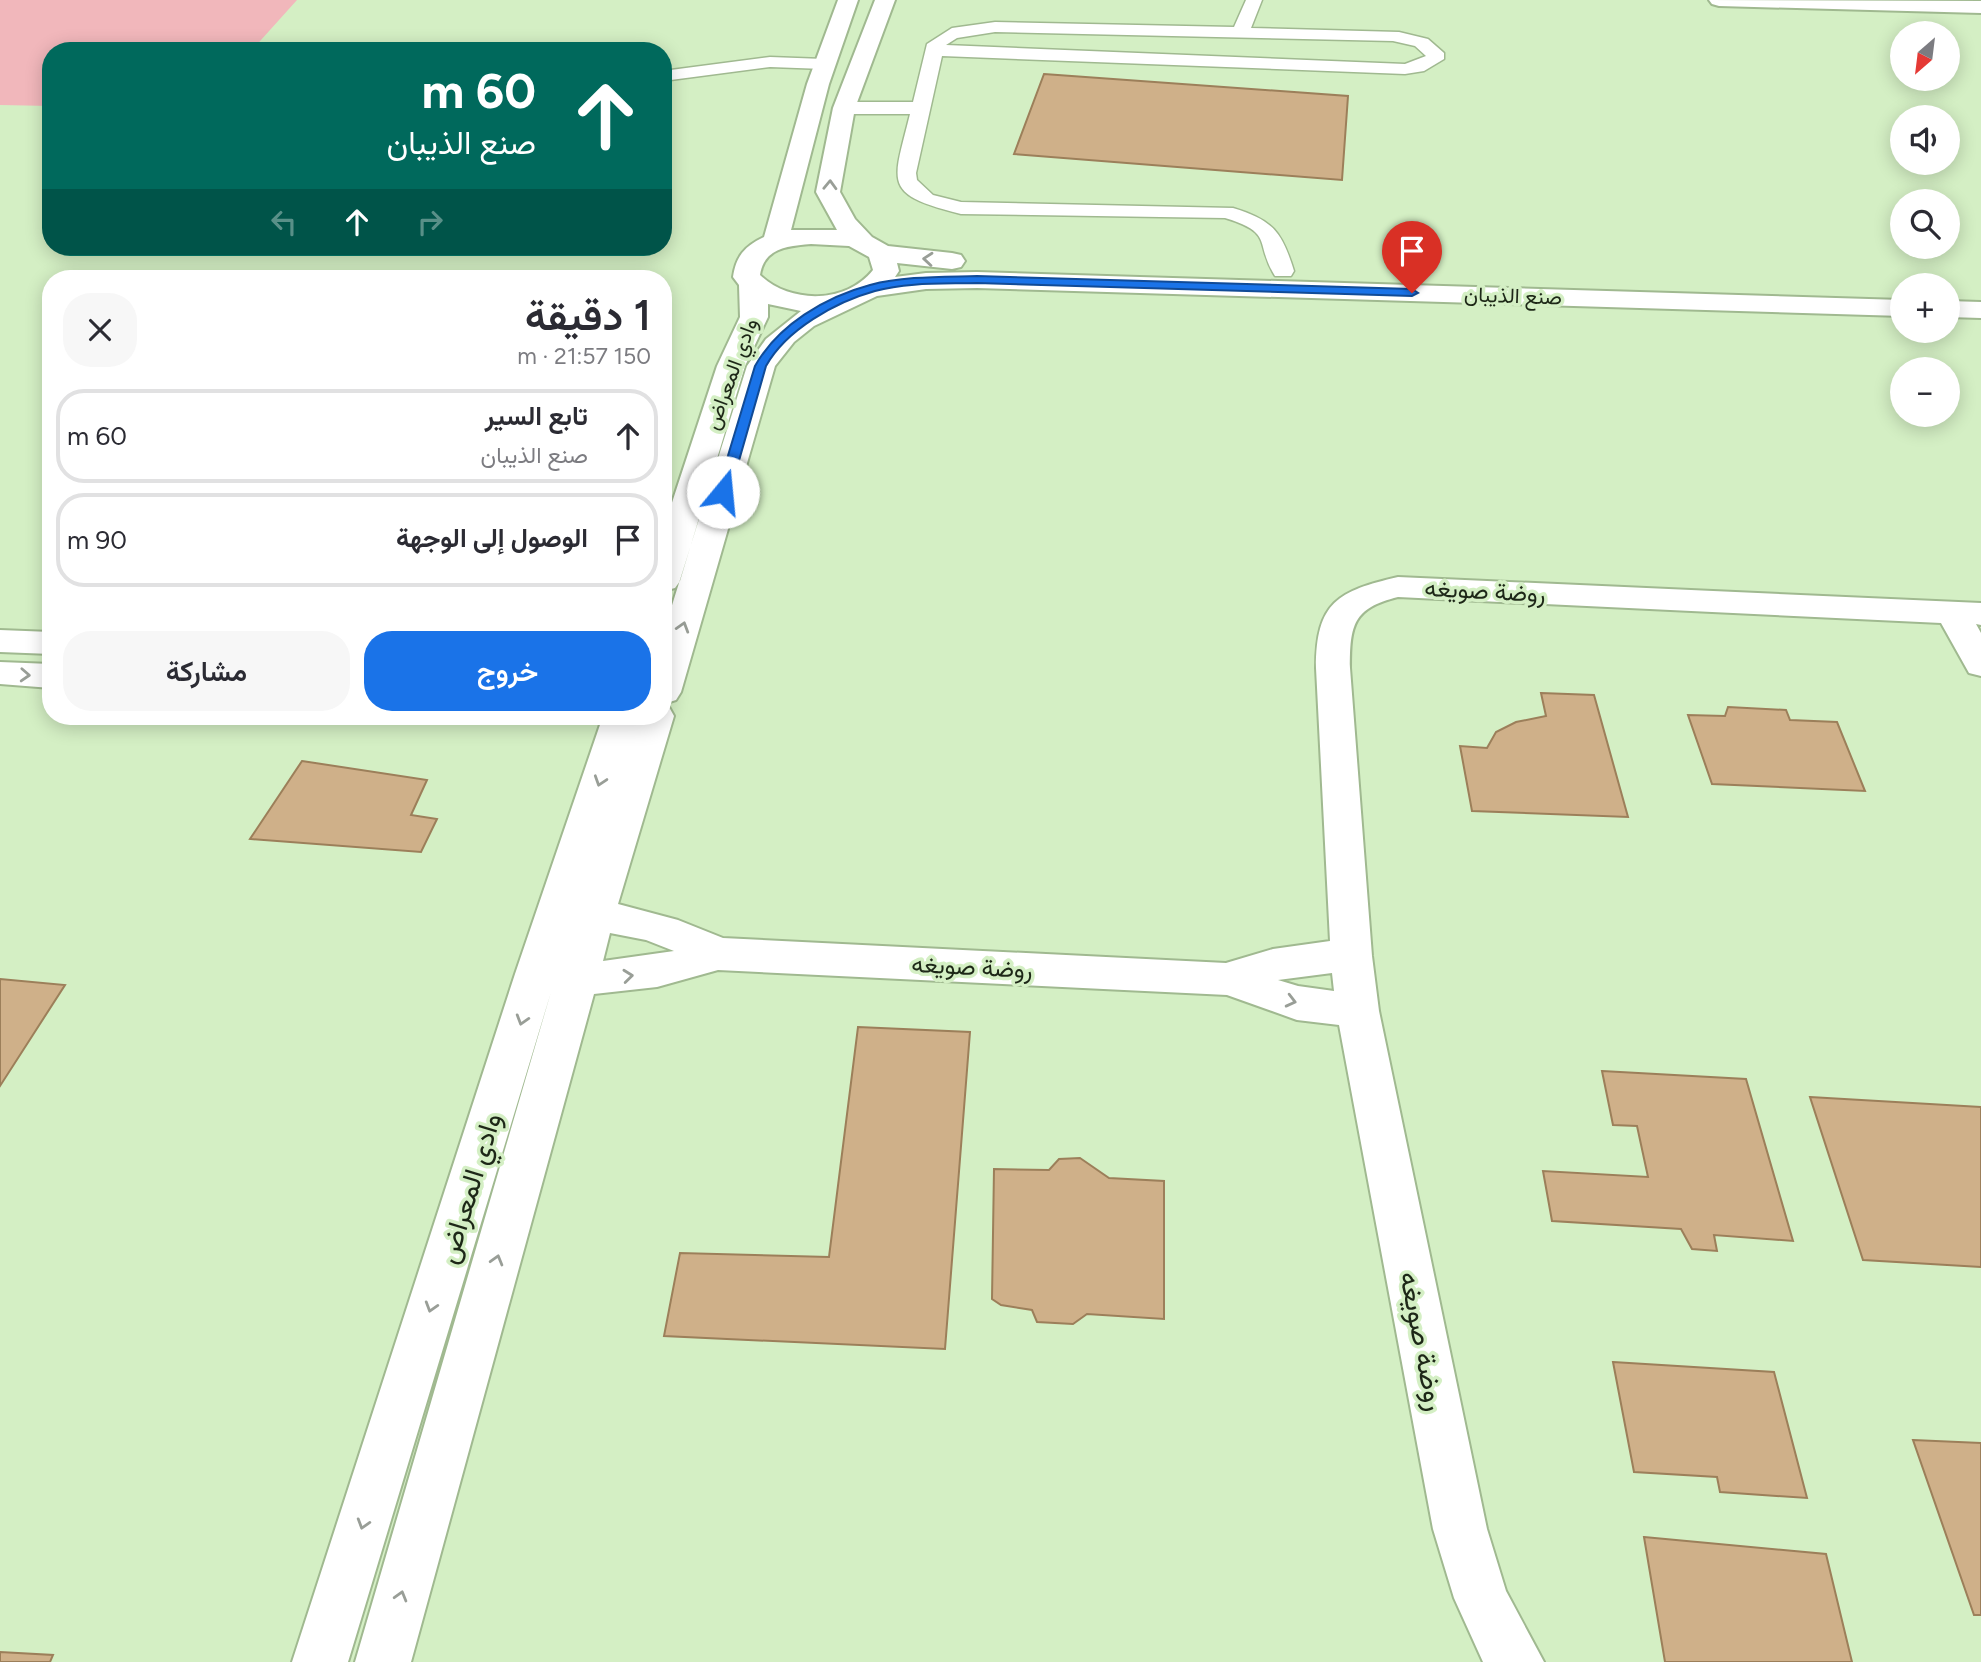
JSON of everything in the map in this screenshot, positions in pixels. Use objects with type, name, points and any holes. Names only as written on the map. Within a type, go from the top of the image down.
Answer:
[{"type":"street","points":[[775,242],[821,74],[848,0]]},
{"type":"street","points":[[873,288],[886,271],[872,248],[844,222],[828,192],[844,108],[885,0]]},
{"type":"street","points":[[1719,0],[1981,7]]},
{"type":"street","points":[[821,74],[853,85]]},
{"type":"street","name":"وادي المعراض","points":[[841,301],[799,303],[764,294],[752,286],[746,277],[745,267],[750,258],[775,242],[812,235],[831,235],[872,248]]},
{"type":"street","name":"صنع الذيبان","points":[[872,248],[956,261],[1890,291]]},
{"type":"street","name":"صنع الذيبان","points":[[873,288],[926,281],[977,279],[1890,308]]},
{"type":"street","name":"وادي المعراض","points":[[672,553],[731,366],[754,317],[752,286]]},
{"type":"street","name":"وادي المعراض","points":[[672,657],[761,366],[769,350],[800,323],[841,301],[873,288]]},
{"type":"street","points":[[1960,293],[1981,294]]},
{"type":"street","points":[[1960,309],[1981,310]]},
{"type":"street","name":"روضة صويغه","points":[[1516,1662],[1505,1647],[1477,1592],[1460,1529],[1358,1011],[1351,956],[1332,642],[1335,624],[1341,612],[1355,601],[1374,592],[1398,587],[1967,614]]},
{"type":"street","points":[[1967,614],[1981,665]]},
{"type":"street","points":[[0,641],[42,643]]},
{"type":"street","points":[[0,673],[42,675]]},
{"type":"street","name":"وادي المعراض","points":[[576,914],[619,725]]},
{"type":"street","name":"وادي المعراض","points":[[320,1662],[576,914],[652,725]]},
{"type":"street","name":"روضة صويغه","points":[[576,914],[648,924],[696,942],[717,954]]},
{"type":"street","name":"روضة صويغه","points":[[556,976],[605,978],[663,971],[717,954],[1228,979],[1297,1003],[1358,1011]]},
{"type":"street","name":"روضة صويغه","points":[[1228,979],[1269,964],[1290,960],[1351,956]]},
{"type":"street","name":"وادي المعراض","points":[[383,1662],[556,976]]},
{"type":"lane","points":[[1242,32],[1243,20],[1254,0]]},
{"type":"lane","points":[[1042,28],[1048,9]]},
{"type":"lane","points":[[934,50],[1405,69],[1429,64],[1435,59],[1435,53],[1430,47],[1408,38],[1042,28],[965,29],[942,38],[934,50],[906,173],[907,182],[926,199],[961,208],[1226,212],[1252,220],[1270,233],[1283,271]]},
{"type":"lane","points":[[672,75],[756,63],[821,74]]},
{"type":"lane","points":[[844,108],[921,108]]},
{"type":"shaded area","points":[[0,0],[297,0],[259,42],[42,42],[42,106],[0,105]]},
{"type":"building","points":[[1044,74],[1348,96],[1342,180],[1014,154]]},
{"type":"building","points":[[1541,693],[1594,695],[1628,817],[1472,811],[1460,746],[1487,748],[1496,732],[1516,722],[1546,716]]},
{"type":"building","points":[[1728,707],[1786,710],[1790,720],[1837,722],[1865,791],[1712,784],[1688,715],[1725,716]]},
{"type":"building","points":[[302,761],[427,780],[411,815],[437,819],[421,852],[250,839]]},
{"type":"building","points":[[0,979],[65,985],[0,1086]]},
{"type":"building","points":[[858,1027],[970,1032],[945,1349],[664,1336],[680,1253],[829,1257]]},
{"type":"building","points":[[1602,1071],[1746,1079],[1793,1241],[1714,1235],[1717,1251],[1692,1249],[1681,1229],[1552,1221],[1543,1171],[1648,1177],[1637,1126],[1613,1125]]},
{"type":"building","points":[[1810,1097],[1981,1107],[1981,1267],[1863,1260]]},
{"type":"building","points":[[1080,1158],[1109,1178],[1164,1181],[1164,1319],[1087,1314],[1073,1324],[1037,1322],[1032,1310],[1001,1305],[992,1299],[994,1169],[1049,1170],[1059,1159]]},
{"type":"building","points":[[1613,1362],[1774,1372],[1807,1498],[1720,1492],[1717,1477],[1634,1472]]},
{"type":"building","points":[[1913,1440],[1981,1443],[1981,1615],[1974,1615]]},
{"type":"building","points":[[1644,1537],[1826,1554],[1852,1662],[1665,1662]]},
{"type":"building","points":[[0,1652],[53,1655],[50,1662],[0,1662]]},
{"type":"route","points":[[723,492],[761,366],[769,350],[783,336],[819,311],[873,288],[926,281],[977,279],[1412,293]]}]
